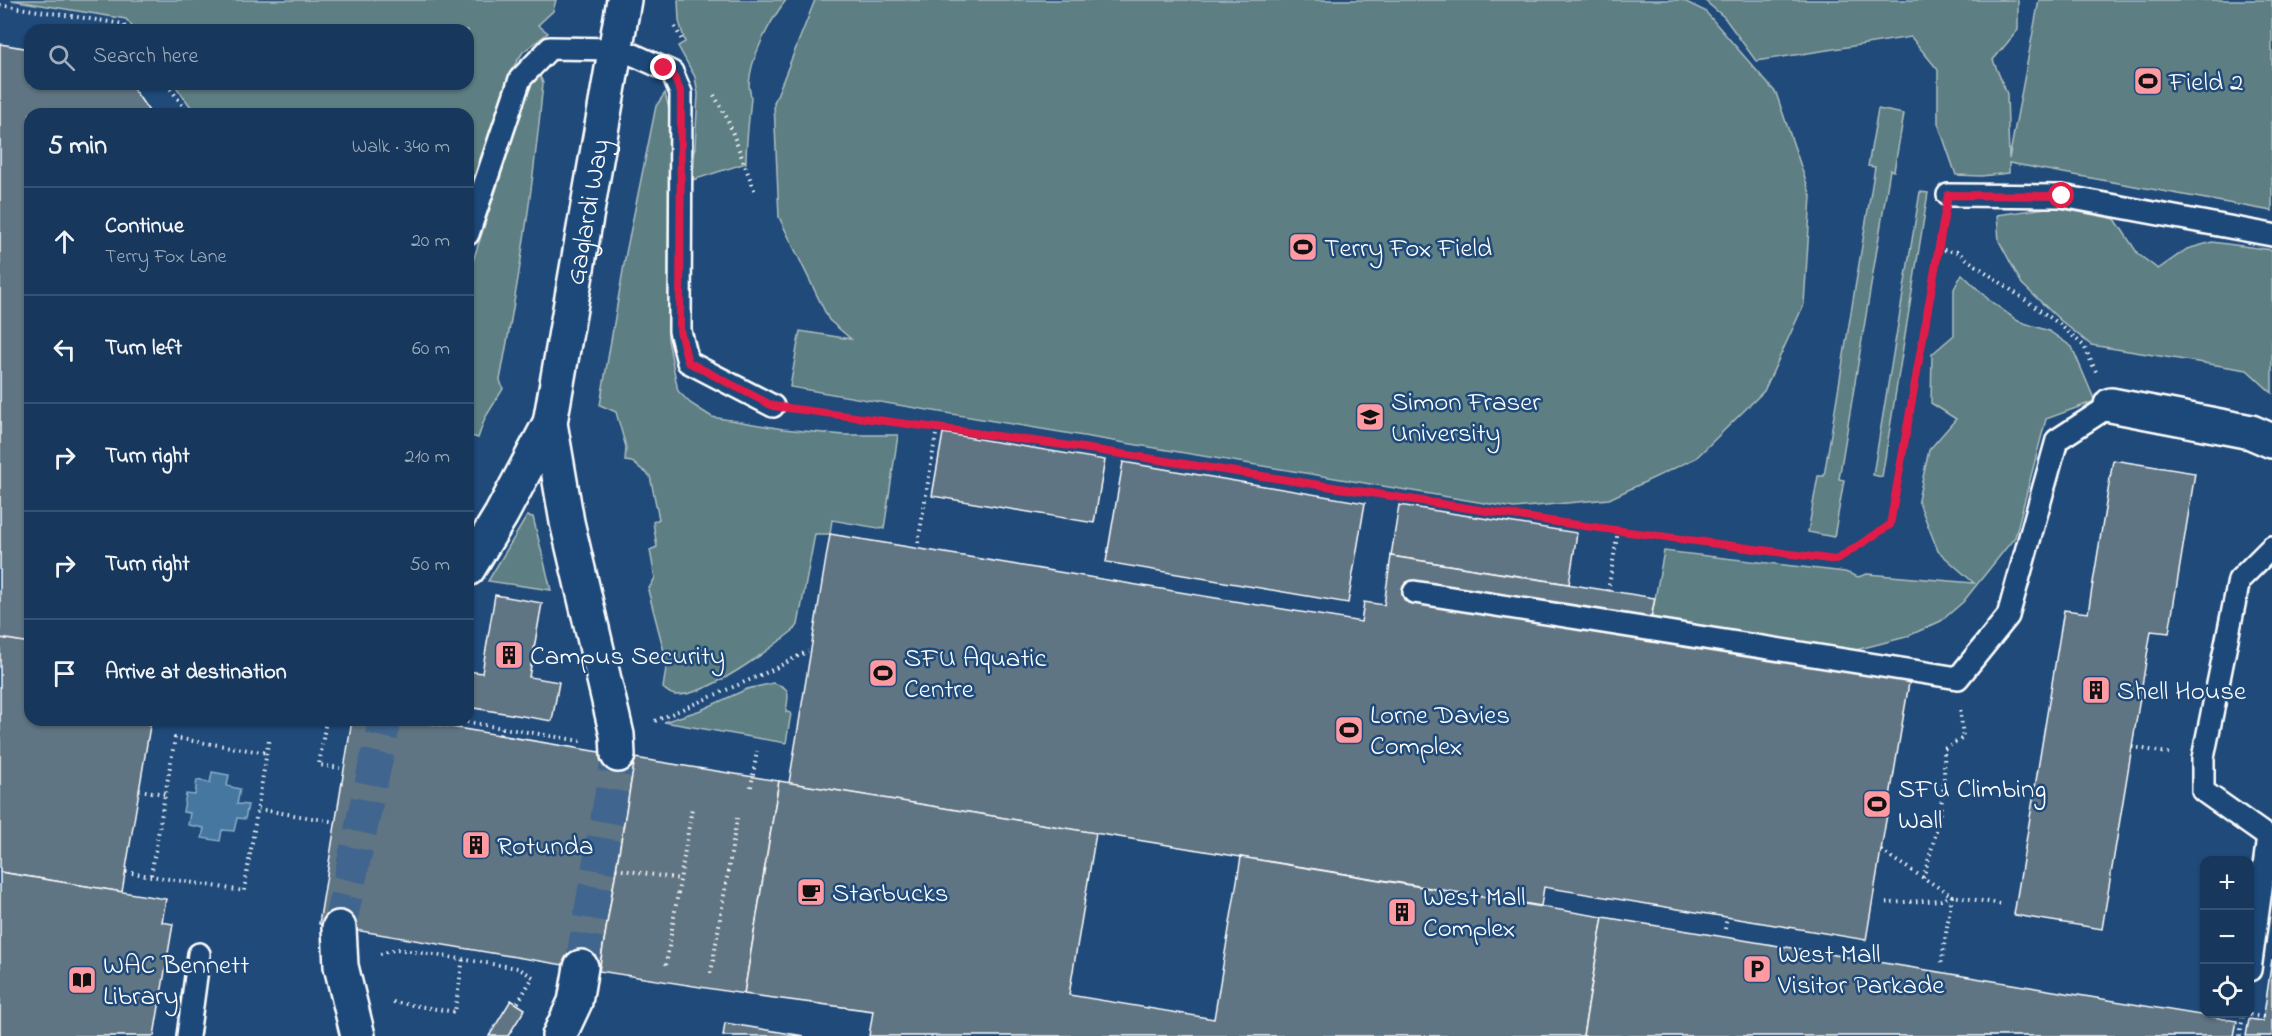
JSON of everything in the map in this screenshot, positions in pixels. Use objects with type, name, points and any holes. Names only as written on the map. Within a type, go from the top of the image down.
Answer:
[{"type":"street","name":"Gaglardi Way","points":[[474,558],[501,515],[550,423],[624,0]]},
{"type":"street","points":[[2111,405],[2251,432],[2272,441]]},
{"type":"street","name":"Gaglardi Way","points":[[550,423],[567,522],[617,735],[618,755]]},
{"type":"street","points":[[339,927],[341,966],[358,1036]]},
{"type":"street","points":[[559,1036],[575,1002],[582,967]]},
{"type":"lane","points":[[474,216],[520,79],[550,48],[614,49],[634,54],[672,72],[681,93],[680,331],[688,362],[773,406]]},
{"type":"lane","points":[[1948,195],[2062,196],[2272,235]]},
{"type":"lane","points":[[1414,592],[1958,678],[2008,616],[2057,440],[2111,405]]},
{"type":"lane","points":[[2251,964],[2270,837],[2203,791],[2203,758],[2239,580],[2272,548]]},
{"type":"lane","points":[[188,1036],[200,954]]},
{"type":"path","points":[[0,4],[123,24]]},
{"type":"path","points":[[675,27],[687,47]]},
{"type":"path","points":[[710,87],[727,118],[755,192]]},
{"type":"path","points":[[171,90],[185,108]]},
{"type":"path","points":[[773,406],[1064,445],[1618,531],[1836,560],[1890,525],[1948,195]]},
{"type":"path","points":[[1938,249],[1957,252],[2058,323],[2084,346]]},
{"type":"path","points":[[918,543],[938,429]]},
{"type":"path","points":[[1608,591],[1618,531]]},
{"type":"path","points":[[655,721],[770,671],[808,651]]},
{"type":"path","points":[[1923,878],[1940,820],[1945,778],[1944,749],[1963,738],[1958,678]]},
{"type":"path","points":[[474,723],[587,742]]},
{"type":"path","points":[[325,726],[319,765],[340,768]]},
{"type":"path","points":[[500,735],[502,728]]},
{"type":"path","points":[[151,875],[175,738],[267,753]]},
{"type":"path","points":[[126,872],[244,891],[269,739]]},
{"type":"path","points":[[2132,747],[2203,758]]},
{"type":"path","points":[[752,787],[757,751]]},
{"type":"path","points":[[139,790],[165,794]]},
{"type":"path","points":[[666,965],[692,808]]},
{"type":"path","points":[[258,809],[336,822]]},
{"type":"path","points":[[711,973],[737,818]]},
{"type":"path","points":[[1881,851],[1952,896],[2001,904]]},
{"type":"path","points":[[616,868],[680,879]]},
{"type":"path","points":[[1886,903],[1941,900],[1952,896]]},
{"type":"path","points":[[1941,965],[1952,896]]},
{"type":"path","points":[[1725,929],[1727,917]]},
{"type":"path","points":[[380,954],[397,949],[518,968],[533,977],[517,1004]]},
{"type":"path","points":[[393,1002],[455,1012],[463,958]]},
{"type":"path","points":[[2254,1016],[2263,1017]]},
{"type":"path","points":[[2240,1036],[2242,1018]]},
{"type":"green space","points":[[11,0],[556,0],[553,11],[538,25],[548,33],[523,52],[510,72],[474,177],[474,108],[192,108],[178,90],[474,90],[474,24],[130,24],[126,19]]},
{"type":"green space","points":[[678,0],[786,0],[768,29],[750,74],[751,98],[746,163],[693,180],[698,94],[695,77],[678,46],[685,42],[679,21]]},
{"type":"green space","name":"Terry Fox Field","points":[[815,0],[1682,0],[1705,11],[1776,93],[1811,196],[1804,304],[1764,391],[1696,458],[1609,499],[1514,508],[790,387],[800,331],[851,339],[829,320],[779,217],[774,103]]},
{"type":"green space","name":"Field 2","points":[[1704,0],[2018,0],[2018,30],[1993,60],[2007,94],[2009,159],[2039,0],[2272,0],[2272,211],[2009,163],[2009,173],[1981,176],[1956,175],[1938,123],[1938,70],[1911,37],[1756,61],[1724,17]]},
{"type":"green space","points":[[540,76],[543,83],[520,269],[500,380],[503,389],[485,418],[478,438],[474,437],[474,258],[535,77]]},
{"type":"green space","points":[[665,93],[669,109],[668,340],[678,391],[690,403],[712,417],[783,429],[844,435],[898,435],[884,529],[832,520],[830,534],[815,534],[798,625],[795,629],[738,670],[720,680],[688,694],[675,695],[663,688],[665,655],[648,590],[655,578],[650,550],[657,547],[653,522],[659,519],[650,476],[632,462],[625,461],[626,447],[616,412],[600,405],[626,253],[656,106]]},
{"type":"green space","points":[[1878,109],[1904,114],[1894,171],[1890,170],[1839,479],[1844,480],[1834,537],[1808,532],[1818,476],[1824,476],[1875,167],[1868,166]]},
{"type":"green space","points":[[1920,192],[1928,193],[1882,477],[1873,475]]},
{"type":"green space","points":[[2053,207],[2115,219],[2138,254],[2158,269],[2187,249],[2212,242],[2272,250],[2272,393],[2247,370],[2091,345],[2060,320],[2022,284],[1999,241],[1997,215]]},
{"type":"green space","points":[[1962,274],[1989,300],[2018,321],[2049,331],[2072,347],[2095,401],[2046,419],[2015,537],[1963,602],[1941,621],[1906,637],[1848,652],[1651,620],[1664,551],[1845,572],[1858,577],[1867,574],[1974,583],[1938,551],[1918,500],[1929,450],[1956,419],[1931,403],[1932,354],[1954,335],[1954,289]]},
{"type":"green space","points":[[527,516],[533,517],[551,590],[488,581]]},
{"type":"green space","points":[[773,683],[784,687],[788,693],[786,712],[791,713],[786,743],[664,722],[701,710],[747,689]]},
{"type":"water","points":[[212,772],[229,775],[227,786],[240,789],[237,804],[248,805],[245,819],[237,818],[234,831],[222,830],[220,841],[202,838],[204,828],[188,825],[190,813],[183,812],[186,794],[195,795],[197,780],[210,783]]},
{"type":"building","points":[[0,44],[24,48],[24,90],[134,90],[147,108],[24,108],[24,656],[0,652]]},
{"type":"building","points":[[943,433],[1105,460],[1094,523],[932,496]]},
{"type":"building","name":"Shell House","points":[[2113,460],[2195,473],[2169,633],[2151,631],[2102,929],[2014,915],[2064,610],[2088,613]]},
{"type":"building","points":[[1123,462],[1365,503],[1348,603],[1106,562]]},
{"type":"building","points":[[1399,505],[1577,533],[1569,584],[1391,556]]},
{"type":"building","name":"Lorne Davies Complex","points":[[830,534],[1361,622],[1364,602],[1384,605],[1391,556],[1655,598],[1648,633],[1910,677],[1866,940],[1544,887],[1541,906],[789,783]]},
{"type":"building","name":"Campus Security","points":[[495,595],[542,603],[529,677],[559,682],[552,721],[474,708],[474,672],[482,673]]},
{"type":"building","points":[[0,638],[24,642],[24,726],[150,726],[122,892],[0,872]]},
{"type":"building","name":"Rotunda","points":[[351,726],[446,726],[635,758],[599,971],[319,924]]},
{"type":"building","points":[[635,758],[779,781],[744,994],[599,971]]},
{"type":"building","name":"West Mall Complex","points":[[779,781],[1096,833],[1069,995],[1214,1019],[1241,857],[1603,917],[1583,1036],[869,1036],[873,1011],[744,994]]},
{"type":"building","name":"WAC Bennett Library","points":[[0,872],[166,899],[162,922],[173,924],[154,1036],[0,1036]]},
{"type":"building","name":"West Mall Visitor Parkade","points":[[1603,917],[2200,1015],[2200,1018],[2237,1021],[2234,1036],[1583,1036]]},
{"type":"building","points":[[2272,959],[2272,1036],[2246,1036],[2249,1019],[2263,1021]]},
{"type":"building","points":[[511,1000],[525,1009],[508,1036],[489,1036]]},
{"type":"building","points":[[725,1023],[804,1036],[723,1036]]},
{"type":"tunnel","points":[[339,928],[384,726]]},
{"type":"tunnel","points":[[581,967],[618,755]]},
{"type":"place","name":"Field 2","points":[[2148,81]]},
{"type":"place","name":"Terry Fox Field","points":[[1303,247]]},
{"type":"place","name":"Simon Fraser University","points":[[1370,417]]},
{"type":"place","name":"Campus Security","points":[[509,655]]},
{"type":"place","name":"SFU Aquatic Centre","points":[[883,673]]},
{"type":"place","name":"Shell House","points":[[2096,690]]},
{"type":"place","name":"Lorne Davies Complex","points":[[1349,730]]},
{"type":"place","name":"SFU Climbing Wall","points":[[1877,804]]},
{"type":"place","name":"Rotunda","points":[[476,845]]},
{"type":"place","name":"Starbucks","points":[[811,892]]},
{"type":"place","name":"West Mall Complex","points":[[1402,912]]},
{"type":"place","name":"West Mall Visitor Parkade","points":[[1757,969]]},
{"type":"place","name":"WAC Bennett Library","points":[[82,980]]},
{"type":"route","points":[[664,68],[672,72],[681,93],[680,331],[688,362],[773,406],[1064,445],[1563,523],[1836,560],[1890,525],[1948,195],[2062,196]]}]
